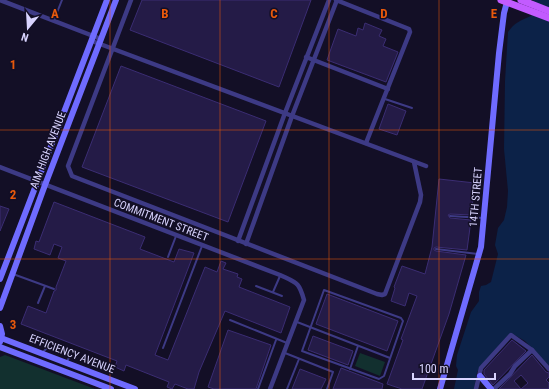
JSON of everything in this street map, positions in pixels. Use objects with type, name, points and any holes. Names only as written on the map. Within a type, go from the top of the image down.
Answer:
[{"type":"main road","points":[[521,0],[531,8],[549,18]]},
{"type":"main road","points":[[504,1],[549,11]]},
{"type":"street","points":[[0,0],[54,21],[113,48],[426,166]]},
{"type":"street","name":"AIM HIGH AVENUE","points":[[0,279],[107,0]]},
{"type":"street","name":"AIM HIGH AVENUE","points":[[0,308],[45,185],[116,0]]},
{"type":"street","points":[[131,0],[68,166],[72,176],[382,295],[385,294],[420,202],[421,195],[414,162]]},
{"type":"street","points":[[238,241],[306,57],[329,0]]},
{"type":"street","points":[[246,244],[292,116],[337,0],[410,29],[410,35],[366,143]]},
{"type":"street","name":"14TH STREET","points":[[440,389],[483,239],[504,1]]},
{"type":"street","points":[[306,57],[388,89]]},
{"type":"street","name":"COMMITMENT STREET","points":[[0,167],[296,282],[300,288],[304,300],[297,322]]},
{"type":"street","points":[[270,389],[297,322]]},
{"type":"street","points":[[0,326],[2,330],[1,340]]},
{"type":"street","points":[[476,389],[481,368],[509,336],[513,336],[532,350],[549,370]]},
{"type":"street","name":"EFFICIENCY AVENUE","points":[[1,340],[42,353],[135,389]]},
{"type":"street","name":"EFFICIENCY AVENUE","points":[[0,347],[111,389]]},
{"type":"street","points":[[494,389],[512,373],[515,366],[532,350]]},
{"type":"street","points":[[480,376],[490,389]]},
{"type":"lane","points":[[54,21],[62,0]]},
{"type":"lane","points":[[384,99],[412,108]]},
{"type":"lane","points":[[450,216],[485,218]]},
{"type":"lane","points":[[168,257],[176,235]]},
{"type":"lane","points":[[163,348],[202,245]]},
{"type":"lane","points":[[436,249],[479,254]]},
{"type":"lane","points":[[12,274],[54,289]]},
{"type":"lane","points":[[273,292],[280,275]]},
{"type":"lane","points":[[38,303],[45,286]]},
{"type":"lane","points":[[256,286],[282,296]]},
{"type":"lane","points":[[324,290],[400,318],[403,321],[384,376],[379,380],[302,351],[310,327],[324,290]]},
{"type":"lane","points":[[230,320],[288,344]]},
{"type":"lane","points":[[297,322],[390,358]]},
{"type":"lane","points":[[258,389],[276,339]]},
{"type":"lane","points":[[350,369],[358,346]]},
{"type":"lane","points":[[42,353],[48,347],[67,353],[70,355],[66,363]]},
{"type":"lane","points":[[285,353],[333,372],[327,389]]},
{"type":"lane","points":[[287,389],[298,359]]},
{"type":"green space","points":[[360,353],[385,362],[380,376],[355,366]]},
{"type":"green space","points":[[5,355],[95,389],[0,389],[0,357]]},
{"type":"water","points":[[533,0],[549,0],[549,366],[525,341],[511,333],[477,372],[474,389],[454,389],[458,370],[456,366],[457,355],[471,312],[479,301],[481,286],[491,282],[498,254],[495,245],[498,228],[504,220],[507,207],[508,191],[504,149],[505,81],[508,32],[518,22],[531,16],[534,9]]},
{"type":"building","points":[[142,0],[311,0],[279,87],[130,30]]},
{"type":"building","points":[[365,23],[382,30],[379,36],[386,39],[383,46],[398,52],[386,82],[327,60],[338,29],[356,36],[358,28],[363,30]]},
{"type":"building","points":[[121,66],[266,121],[228,222],[82,167]]},
{"type":"building","points":[[388,104],[406,111],[397,135],[379,129]]},
{"type":"building","points":[[439,179],[475,183],[471,215],[448,215],[450,218],[471,220],[467,250],[434,248],[436,251],[466,255],[449,314],[422,389],[402,389],[387,384],[403,340],[401,339],[417,296],[409,293],[405,306],[391,301],[394,287],[402,266],[425,274],[432,247]]},
{"type":"building","points":[[54,202],[145,237],[140,249],[174,262],[179,249],[194,253],[155,355],[168,360],[205,267],[217,272],[221,261],[226,263],[223,269],[238,274],[237,277],[242,279],[239,287],[290,307],[281,333],[225,311],[199,372],[194,389],[188,389],[175,384],[172,389],[167,387],[169,382],[126,365],[124,371],[115,367],[117,361],[21,324],[28,306],[46,313],[66,261],[58,258],[62,247],[54,244],[50,255],[34,249],[36,241],[39,242]]},
{"type":"building","points":[[0,206],[9,209],[0,231]]},
{"type":"building","points":[[327,294],[398,321],[387,351],[316,324]]},
{"type":"building","points":[[228,330],[271,345],[256,389],[214,389],[208,387]]},
{"type":"building","points":[[313,336],[353,351],[348,365],[308,350]]},
{"type":"building","points":[[512,340],[526,351],[493,385],[484,374],[484,370]]},
{"type":"building","points":[[532,355],[546,372],[549,373],[549,377],[546,380],[549,383],[549,389],[499,389]],"holes":[[[521,375],[528,383],[521,389],[514,381]]]},
{"type":"building","points":[[341,368],[383,384],[382,389],[333,389]]},
{"type":"building","points":[[300,369],[326,379],[321,389],[292,389]]}]
